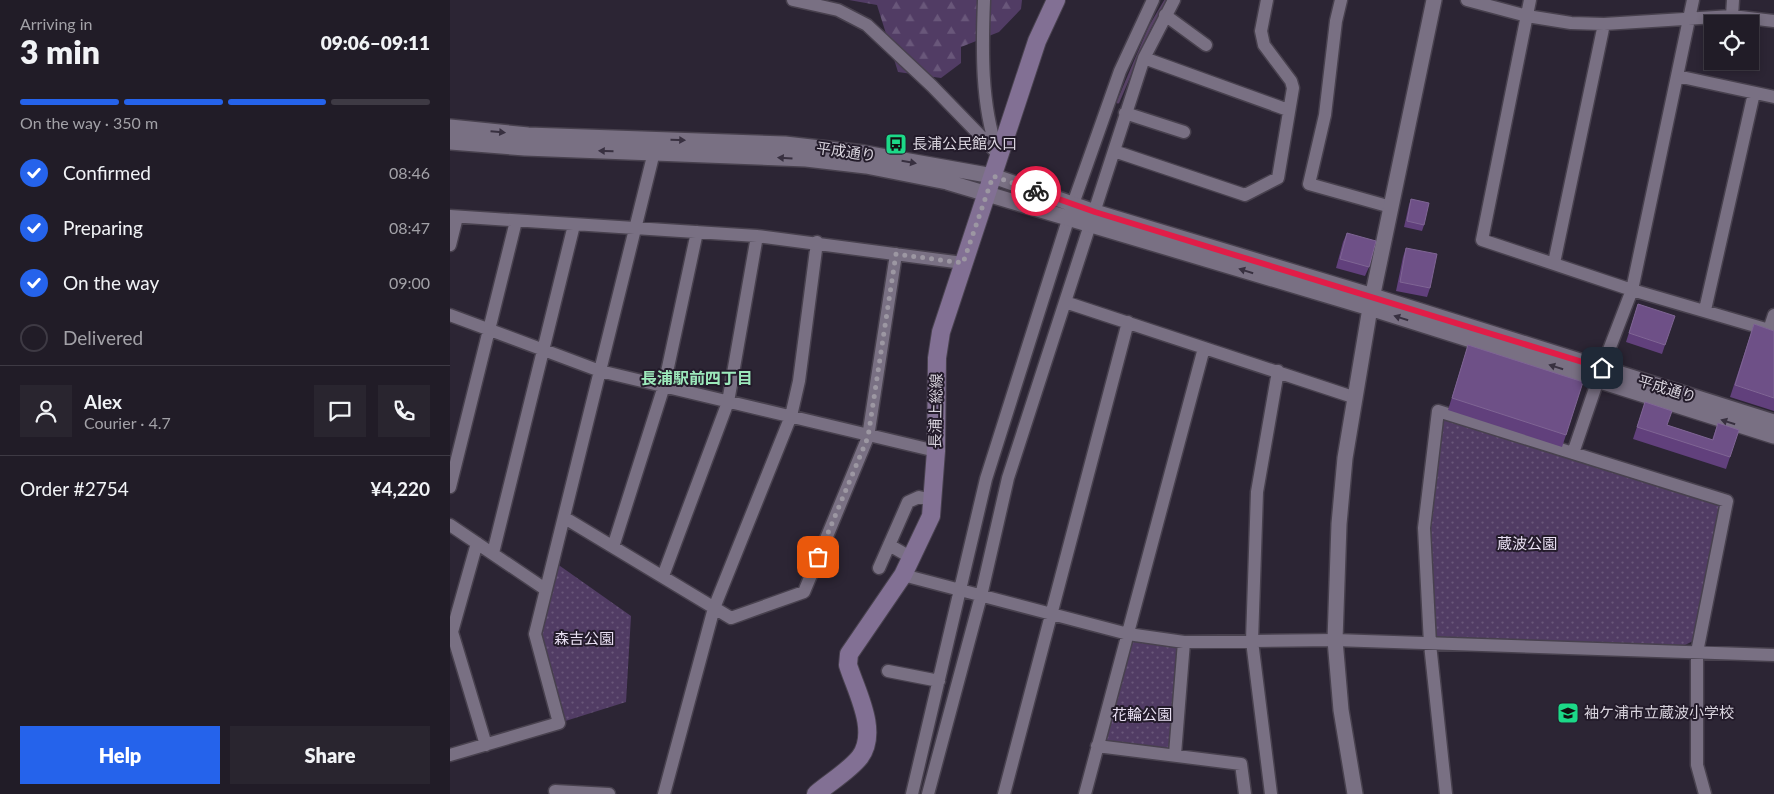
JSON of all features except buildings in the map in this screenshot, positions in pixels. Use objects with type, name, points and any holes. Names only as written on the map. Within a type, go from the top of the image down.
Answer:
[{"type":"main road","name":"長浦上総線","points":[[816,794],[859,758],[866,746],[868,732],[848,665],[849,654],[903,575],[930,516],[933,500],[936,451],[937,358],[941,332],[963,263],[988,195],[998,155],[1037,41],[1056,0]]},
{"type":"street","points":[[793,0],[838,10],[867,25],[932,86],[998,155]]},
{"type":"street","points":[[984,0],[982,40],[989,128],[998,155]]},
{"type":"street","points":[[912,794],[986,479],[1071,211],[1120,71],[1153,0]]},
{"type":"street","points":[[928,794],[981,596],[1008,478],[1144,58],[1174,0]]},
{"type":"street","points":[[1114,151],[1245,195],[1278,178],[1293,88],[1291,82],[1270,56],[1264,45],[1261,31],[1267,0]]},
{"type":"street","points":[[1341,0],[1336,20],[1325,115],[1309,184],[1391,207]]},
{"type":"street","points":[[1355,794],[1341,710],[1335,640],[1339,524],[1346,458],[1371,302],[1434,0]]},
{"type":"street","points":[[1467,0],[1527,16],[1571,23],[1604,24],[1704,17]]},
{"type":"street","points":[[1530,0],[1482,240],[1632,290],[1769,330],[1774,315]]},
{"type":"street","points":[[1573,453],[1632,290],[1693,0]]},
{"type":"street","points":[[1732,15],[1733,0]]},
{"type":"street","points":[[1165,15],[1206,45]]},
{"type":"street","points":[[1759,19],[1774,21]]},
{"type":"street","points":[[1554,263],[1604,24]]},
{"type":"street","points":[[1144,58],[1288,110]]},
{"type":"street","points":[[1677,76],[1774,97]]},
{"type":"street","points":[[1705,310],[1754,92]]},
{"type":"street","points":[[1125,113],[1184,132]]},
{"type":"street","name":"平成通り","points":[[450,127],[866,166],[948,182],[988,195],[1071,211]]},
{"type":"street","name":"平成通り","points":[[450,142],[525,148],[785,144],[864,153],[993,176],[1071,211],[1093,218],[1600,374],[1774,422]]},
{"type":"street","points":[[450,756],[559,724],[535,634],[545,589],[565,518],[634,228],[656,146]]},
{"type":"street","points":[[450,245],[453,216],[757,236],[818,242],[963,263]]},
{"type":"street","points":[[450,487],[516,221]]},
{"type":"street","points":[[493,553],[574,225]]},
{"type":"street","points":[[613,546],[664,386],[697,232]]},
{"type":"street","points":[[663,576],[728,402],[757,236]]},
{"type":"street","points":[[664,794],[714,608],[791,416],[799,381],[818,242]]},
{"type":"street","points":[[565,518],[731,618],[804,592],[868,437],[896,254]]},
{"type":"street","points":[[1065,302],[1356,398]]},
{"type":"street","points":[[450,315],[600,371],[791,416],[868,437],[936,451]]},
{"type":"street","points":[[1004,794],[1128,322]]},
{"type":"street","points":[[1085,794],[1204,348]]},
{"type":"street","points":[[1271,794],[1252,641],[1256,492],[1278,371]]},
{"type":"street","name":"平成通り","points":[[1600,374],[1774,436]]},
{"type":"street","points":[[1446,794],[1430,644],[1424,528],[1438,411],[1727,500],[1697,652],[1697,765],[1705,794]]},
{"type":"street","points":[[879,568],[908,502],[920,497],[933,500]]},
{"type":"street","points":[[450,524],[545,589]]},
{"type":"street","points":[[477,543],[451,633],[486,745]]},
{"type":"street","points":[[889,545],[912,558]]},
{"type":"street","points":[[903,575],[1128,634],[1184,642],[1335,640],[1774,655]]},
{"type":"street","points":[[1175,754],[1184,642]]},
{"type":"street","points":[[888,671],[939,681]]},
{"type":"street","points":[[1098,746],[1175,754],[1241,764],[1245,794]]},
{"type":"street","points":[[555,791],[609,794]]},
{"type":"green space","points":[[849,0],[1022,0],[1021,9],[999,32],[961,47],[961,63],[941,78],[898,72],[877,5]]},
{"type":"green space","name":"蔵波公園","points":[[1438,411],[1727,501],[1695,640],[1683,646],[1430,644],[1424,528]]},
{"type":"green space","name":"森吉公園","points":[[553,561],[631,616],[626,702],[559,723],[535,634]]},
{"type":"green space","name":"花輪公園","points":[[1128,634],[1184,642],[1175,754],[1097,746]]},
{"type":"waterway","points":[[1118,102],[1150,27],[1166,0]]},
{"type":"way so far","points":[[818,557],[868,437],[896,254],[963,263],[993,176],[1036,191]]},
{"type":"place","name":"長浦公民館入口","points":[[896,144]]},
{"type":"place","name":"袖ケ浦市立蔵波小学校","points":[[1568,713]]},
{"type":"district","name":"長浦駅前四丁目","points":[[697,378]]},
{"type":"route","points":[[1036,191],[1095,212],[1602,368]]}]
